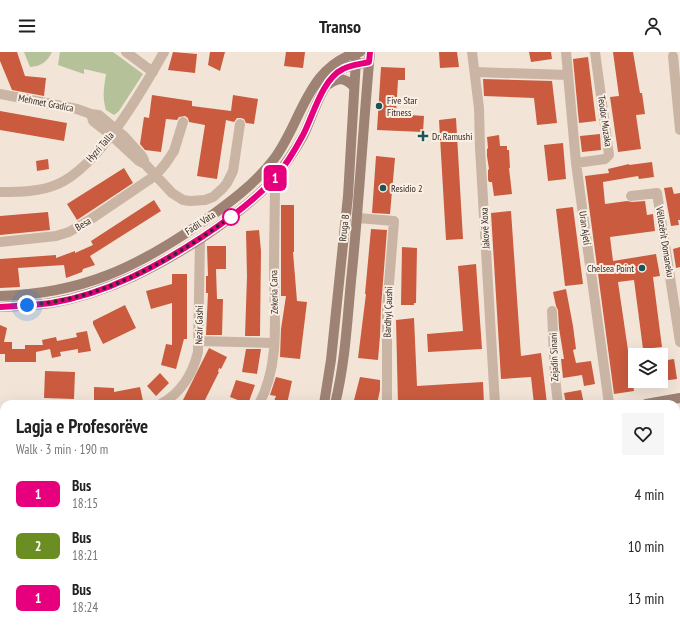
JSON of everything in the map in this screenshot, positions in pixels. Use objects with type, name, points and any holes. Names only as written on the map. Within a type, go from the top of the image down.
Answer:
[{"type":"main road","points":[[317,80],[324,68],[339,52]]},
{"type":"main road","name":"Fadil Vata","points":[[0,296],[43,293],[63,289],[100,278],[146,258],[203,222],[240,194],[275,159],[291,132],[310,91],[317,80],[342,58],[357,52]]},
{"type":"main road","name":"Rruga B","points":[[325,400],[331,360],[348,196],[353,86],[357,52]]},
{"type":"main road","name":"Fadil Vata","points":[[0,307],[52,302],[100,290],[151,268],[200,239],[232,216],[275,178],[294,151],[326,86],[337,72],[343,68],[355,65],[369,57]]},
{"type":"main road","name":"Rruga B","points":[[335,400],[343,364],[358,218],[369,57]]},
{"type":"main road","points":[[326,86],[339,79],[347,81],[353,86]]},
{"type":"main road","points":[[669,400],[680,398]]},
{"type":"street","points":[[126,52],[153,72]]},
{"type":"street","name":"Hyzri Talla","points":[[0,192],[38,189],[59,184],[81,167],[97,152],[114,132],[153,72],[164,52]]},
{"type":"street","name":"Jakovë Xoxa","points":[[472,52],[479,108],[495,400]]},
{"type":"street","name":"Uran Ajeti","points":[[566,52],[576,163],[608,400]]},
{"type":"street","name":"Teodor Muzaka","points":[[576,163],[605,159],[609,155],[595,52]]},
{"type":"street","points":[[673,56],[680,130]]},
{"type":"street","points":[[475,72],[568,75]]},
{"type":"street","name":"Mehmet Gradica","points":[[0,94],[77,108],[91,114],[93,121],[114,132]]},
{"type":"street","name":"Besa","points":[[0,242],[45,238],[69,232],[97,215],[156,175],[174,151],[183,122]]},
{"type":"street","points":[[114,132],[139,161],[145,164],[172,193],[183,200],[198,200],[213,197],[223,188],[233,171],[240,124]]},
{"type":"street","name":"Zekeria Cana","points":[[260,400],[268,378],[274,343],[275,178]]},
{"type":"street","name":"Vëllezërit Domaneku","points":[[631,196],[657,193],[680,342]]},
{"type":"street","name":"Bardhyl Çaushi","points":[[358,218],[394,220],[387,309],[387,400]]},
{"type":"street","name":"Nezir Gashi","points":[[168,400],[181,387],[192,370],[198,352],[200,239]]},
{"type":"street","name":"Zejadin Sinani","points":[[552,311],[558,400]]},
{"type":"street","points":[[199,341],[274,343]]},
{"type":"green space","points":[[24,52],[52,52],[43,63],[30,67]]},
{"type":"green space","points":[[60,52],[113,52],[143,74],[119,111],[114,115],[106,110],[104,100],[106,74],[84,69],[84,74],[58,65]]},
{"type":"building","points":[[0,52],[17,52],[25,76],[46,78],[44,96],[12,90],[0,61]]},
{"type":"building","points":[[173,52],[197,54],[195,73],[168,70]]},
{"type":"building","points":[[210,52],[225,52],[220,71],[208,65]]},
{"type":"building","points":[[286,52],[305,52],[303,68],[284,66]]},
{"type":"building","points":[[439,52],[457,52],[459,67],[440,68]]},
{"type":"building","points":[[529,52],[551,52],[552,59],[531,62]]},
{"type":"building","points":[[613,52],[633,52],[645,114],[636,115],[641,149],[618,152],[610,97],[619,96]]},
{"type":"building","points":[[588,57],[596,121],[579,123],[573,59]]},
{"type":"building","points":[[381,67],[405,68],[405,80],[398,80],[396,114],[424,116],[423,132],[377,130]]},
{"type":"building","points":[[483,79],[552,81],[557,123],[537,125],[534,98],[484,96]]},
{"type":"building","points":[[152,95],[192,101],[192,106],[231,111],[233,95],[258,99],[254,124],[246,123],[244,119],[241,118],[237,118],[234,122],[226,120],[217,179],[197,176],[205,125],[189,122],[188,118],[185,116],[179,117],[177,120],[166,119],[161,152],[145,150],[140,144],[144,117],[149,118]]},
{"type":"building","points":[[0,111],[67,123],[64,141],[0,130]]},
{"type":"building","points":[[456,118],[463,239],[446,240],[439,120]]},
{"type":"building","points":[[600,134],[601,150],[582,152],[580,136]]},
{"type":"building","points":[[499,135],[500,146],[507,146],[507,150],[509,150],[509,168],[512,194],[494,196],[492,182],[489,182],[488,180],[489,169],[487,137]]},
{"type":"building","points":[[563,143],[566,179],[548,181],[544,145]]},
{"type":"building","name":"Residio 2","points":[[376,156],[395,158],[390,214],[372,213]]},
{"type":"building","points":[[48,159],[49,169],[37,171],[36,161]]},
{"type":"building","points":[[652,162],[654,177],[639,179],[638,176],[603,182],[605,204],[627,201],[645,201],[647,215],[653,214],[655,231],[610,237],[613,261],[656,254],[660,276],[653,277],[662,347],[643,348],[634,280],[618,282],[628,350],[628,388],[634,388],[634,391],[614,394],[585,176],[609,173],[608,169]]},
{"type":"building","points":[[124,168],[133,183],[77,220],[67,204]]},
{"type":"building","points":[[672,187],[674,194],[680,193],[680,220],[678,220],[679,225],[671,226],[664,188]]},
{"type":"building","points":[[154,200],[161,211],[90,256],[95,265],[83,269],[82,272],[66,278],[64,265],[18,268],[20,287],[0,288],[0,259],[56,255],[56,258],[75,251],[75,253],[93,245],[91,241]]},
{"type":"building","points":[[281,205],[294,205],[293,252],[297,301],[307,302],[300,359],[280,357],[281,329],[286,296],[281,296]]},
{"type":"building","points":[[573,207],[583,284],[565,286],[556,209]]},
{"type":"building","points":[[511,211],[521,356],[541,353],[547,400],[534,400],[531,377],[501,379],[491,213]]},
{"type":"building","points":[[48,212],[50,230],[0,235],[0,216]]},
{"type":"building","points":[[371,229],[387,230],[378,360],[358,358],[366,294]]},
{"type":"building","points":[[259,230],[261,251],[260,336],[245,336],[247,276],[246,231]]},
{"type":"building","points":[[207,246],[226,246],[226,269],[216,269],[217,299],[223,299],[222,335],[206,335],[208,293],[206,293],[206,276],[208,276]]},
{"type":"building","points":[[402,247],[417,248],[416,303],[414,303],[414,305],[401,305]]},
{"type":"building","points":[[680,247],[680,267],[676,268],[673,249]]},
{"type":"building","points":[[476,264],[482,349],[428,352],[427,334],[463,331],[458,266]]},
{"type":"building","points":[[172,274],[187,274],[187,339],[184,339],[176,369],[161,365],[166,344],[172,345],[172,303],[151,309],[146,291],[172,284]]},
{"type":"building","points":[[566,289],[573,326],[576,349],[573,350],[576,363],[591,361],[595,384],[584,386],[582,375],[563,378],[561,359],[564,359],[558,310],[553,292]]},
{"type":"building","points":[[125,305],[136,328],[103,344],[93,321]]},
{"type":"building","points":[[414,318],[417,386],[483,382],[484,400],[398,400],[396,320]]},
{"type":"building","points":[[0,325],[7,328],[4,342],[12,342],[12,349],[25,349],[25,345],[43,345],[42,340],[56,337],[57,341],[77,337],[76,333],[87,331],[91,351],[78,353],[78,349],[60,352],[61,356],[52,358],[50,349],[36,352],[36,362],[5,362],[5,354],[0,354]]},
{"type":"building","points":[[209,348],[227,357],[221,369],[219,368],[219,372],[205,400],[183,400]]},
{"type":"building","points":[[246,349],[261,349],[257,374],[242,372]]},
{"type":"building","points":[[674,359],[677,379],[668,380],[668,360]]},
{"type":"building","points":[[45,371],[75,372],[74,399],[44,398]]},
{"type":"building","points":[[160,373],[169,383],[156,396],[147,386]]},
{"type":"building","points":[[276,377],[292,381],[288,400],[274,400],[276,396],[270,395]]},
{"type":"building","points":[[360,377],[380,380],[378,400],[354,400]]},
{"type":"building","points":[[236,380],[255,385],[249,400],[238,400],[230,397]]},
{"type":"building","points":[[94,387],[114,388],[114,392],[140,387],[143,400],[94,400]]},
{"type":"building","points":[[581,390],[583,400],[565,400],[564,393]]},
{"type":"bus line","name":"1","points":[[0,307],[37,305],[100,290],[151,268],[216,228],[248,203],[275,178],[294,151],[326,86],[337,72],[343,68],[369,62],[370,52]]},
{"type":"place","name":"Five Star Fitness","points":[[379,106]]},
{"type":"place","name":"Dr. Ramushi","points":[[423,136]]},
{"type":"place","name":"Residio 2","points":[[383,188]]},
{"type":"place","name":"Chelsea Point","points":[[642,268]]},
{"type":"route","points":[[27,305],[37,305],[76,297],[100,290],[125,280],[151,268],[182,250],[232,216],[231,217]]}]
